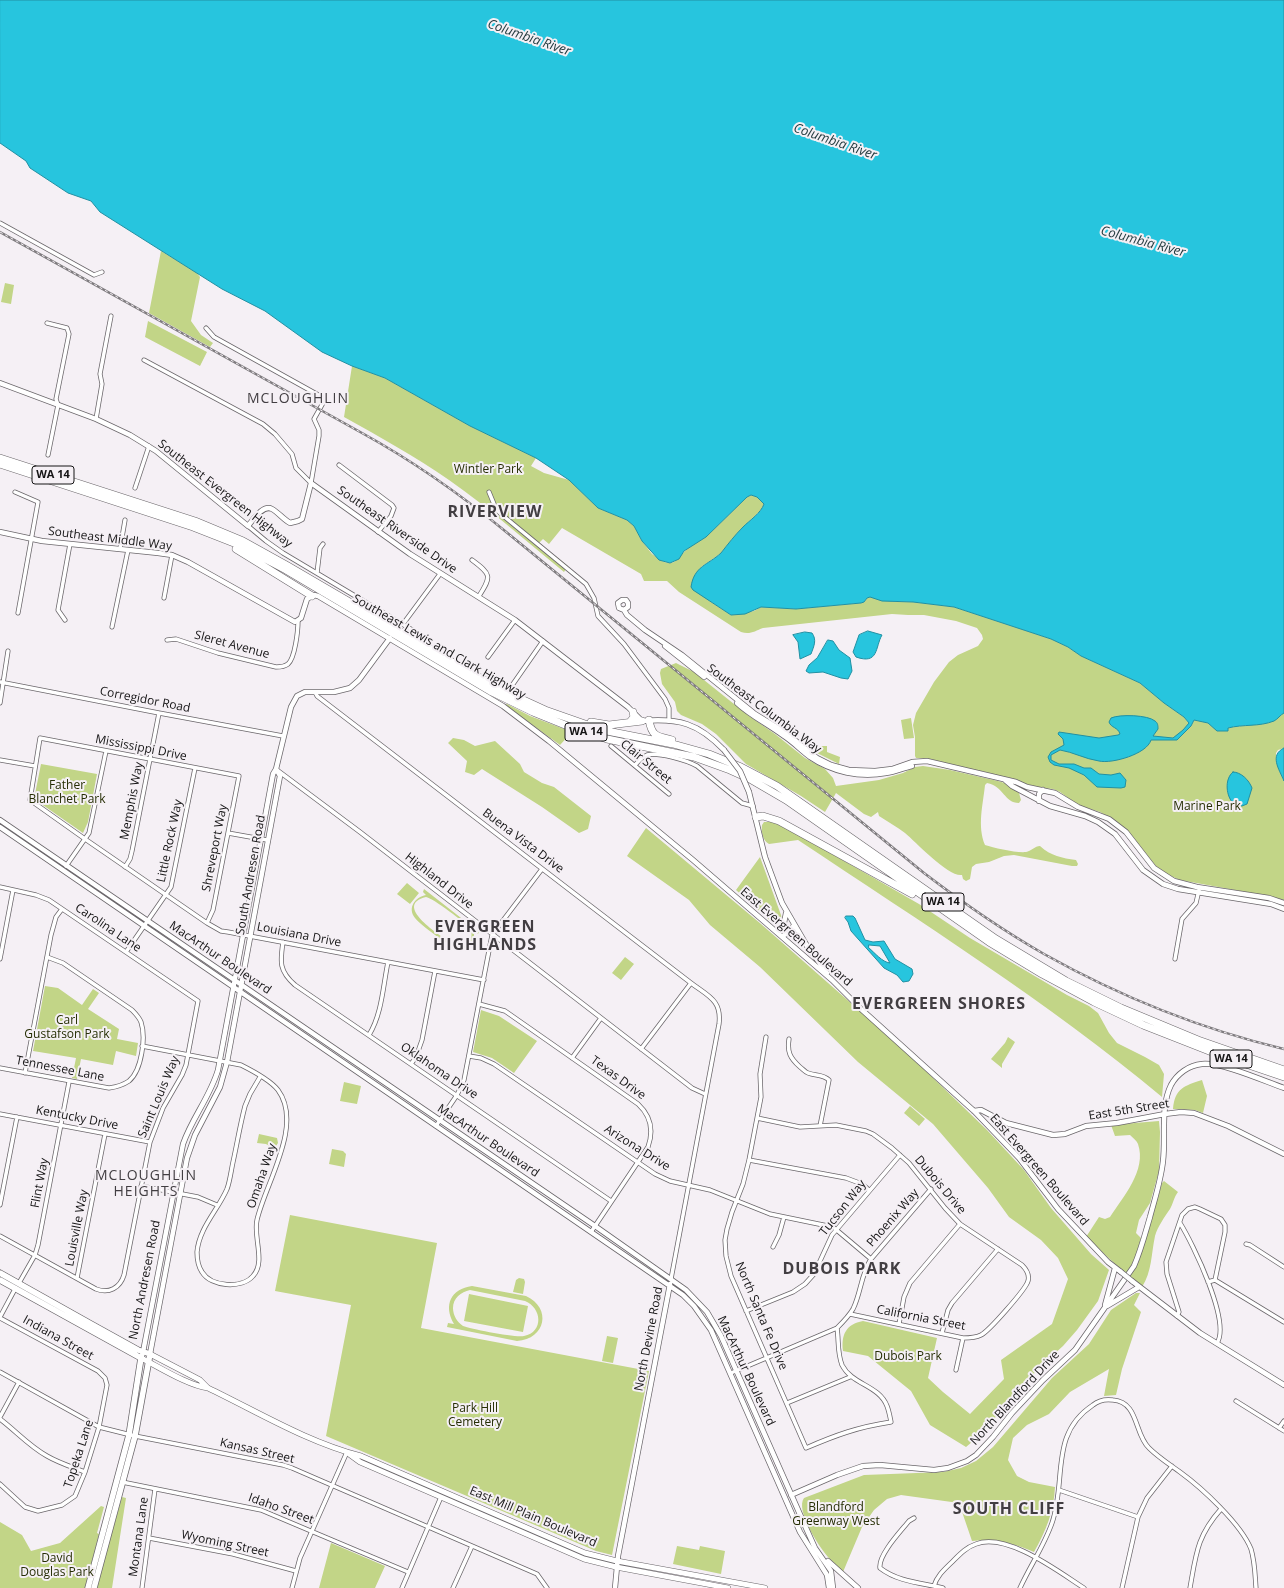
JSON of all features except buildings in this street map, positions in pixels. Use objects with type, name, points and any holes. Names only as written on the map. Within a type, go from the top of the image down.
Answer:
[{"type":"highway","name":"Southeast Lewis and Clark Highway","points":[[0,458],[195,521],[244,541],[508,694],[544,710],[602,730],[673,744],[710,754],[741,767],[777,786],[996,939],[1066,981],[1121,1008],[1192,1038],[1231,1053],[1284,1070]]},
{"type":"highway","name":"Southeast Lewis and Clark Highway","points":[[0,464],[207,532],[239,545],[268,560],[490,691],[533,712],[576,729],[607,738],[694,757],[750,779],[786,800],[963,924],[1042,974],[1094,1002],[1195,1046],[1284,1077]]},
{"type":"highway","points":[[207,532],[312,596]]},
{"type":"highway","points":[[544,710],[605,725],[646,720],[654,734],[710,754]]},
{"type":"highway","points":[[630,722],[634,717],[633,712]]},
{"type":"highway","points":[[756,817],[770,818],[789,825],[886,878],[963,924]]},
{"type":"main road","name":"East Mill Plain Boulevard","points":[[0,1273],[17,1286],[148,1362],[199,1387],[208,1388]]},
{"type":"main road","name":"East Mill Plain Boulevard","points":[[0,1280],[17,1286],[200,1380],[208,1388],[291,1428],[347,1452],[361,1456],[570,1547],[617,1561],[765,1588]]},
{"type":"main road","name":"North Andresen Road","points":[[132,1435],[143,1352]]},
{"type":"main road","name":"North Andresen Road","points":[[94,1588],[132,1435],[150,1354]]},
{"type":"main road","name":"East Mill Plain Boulevard","points":[[347,1452],[360,1462],[570,1554],[600,1564],[728,1588]]},
{"type":"main road","name":"North Andresen Road","points":[[88,1588],[120,1482]]},
{"type":"main road","points":[[656,1574],[663,1573],[689,1578],[693,1575]]},
{"type":"main road","points":[[698,1582],[706,1581],[727,1585],[731,1582]]},
{"type":"street","points":[[0,223],[94,275],[102,272]]},
{"type":"street","points":[[96,419],[101,389],[100,374],[111,316]]},
{"type":"street","points":[[47,323],[67,328],[70,334],[56,399],[58,405],[48,455]]},
{"type":"street","points":[[206,328],[214,337],[320,395],[323,399],[323,403],[314,419],[319,436],[311,483],[302,519],[290,523],[272,509],[268,508],[263,510],[248,526]]},
{"type":"street","name":"Southeast Riverside Drive","points":[[144,360],[263,424],[275,434],[292,454],[296,468],[311,483],[378,532],[440,574],[479,596],[515,620],[544,641],[633,712],[646,720]]},
{"type":"street","name":"Southeast Evergreen Highway","points":[[0,383],[118,428],[150,446],[266,541],[283,553],[429,640]]},
{"type":"street","points":[[135,488],[150,446]]},
{"type":"street","points":[[339,465],[394,508],[391,516],[378,532]]},
{"type":"street","points":[[15,492],[38,502],[18,613]]},
{"type":"street","points":[[489,492],[496,509],[501,514],[586,584],[596,603],[598,616],[624,644],[665,699],[669,708],[669,719]]},
{"type":"street","points":[[120,549],[124,520]]},
{"type":"street","name":"Southeast Middle Way","points":[[0,532],[32,539],[172,555],[188,562],[290,620],[296,622],[298,621]]},
{"type":"street","points":[[65,620],[58,610],[70,544]]},
{"type":"street","points":[[317,573],[320,548],[323,544]]},
{"type":"street","points":[[112,627],[128,550]]},
{"type":"street","points":[[164,598],[172,555]]},
{"type":"street","points":[[472,560],[486,571],[488,576],[488,582],[479,596]]},
{"type":"street","points":[[403,624],[440,574]]},
{"type":"street","name":"Sleret Avenue","points":[[167,640],[176,639],[218,653],[276,667],[282,667],[288,665],[292,660],[298,631],[298,621],[302,617],[306,600],[312,596]]},
{"type":"street","name":"East Evergreen Boulevard","points":[[312,596],[318,596],[390,638],[488,696],[522,719],[780,934],[974,1111],[1019,1158],[1058,1209],[1089,1243],[1115,1268],[1177,1316],[1284,1385]]},
{"type":"street","name":"Southeast Columbia Way","points":[[624,610],[630,617],[663,643],[667,644],[682,655],[755,714],[786,733],[817,758],[831,765],[849,770],[866,772],[892,769],[912,762],[927,761],[1016,782],[1027,787],[1055,793],[1078,807],[1109,819],[1132,839],[1154,868],[1178,882],[1199,890]]},
{"type":"street","points":[[488,657],[515,620]]},
{"type":"street","name":"South Andresen Road","points":[[235,981],[273,774],[276,769],[291,707],[297,696],[305,692],[334,692],[350,688],[359,680],[390,638]]},
{"type":"street","points":[[513,684],[544,641]]},
{"type":"street","points":[[0,703],[8,651]]},
{"type":"street","name":"Corregidor Road","points":[[2,683],[159,714],[283,736]]},
{"type":"street","name":"Buena Vista Drive","points":[[315,692],[317,696],[691,983],[714,1001],[719,1007]]},
{"type":"street","name":"Memphis Way","points":[[125,867],[130,859],[132,851],[159,714]]},
{"type":"street","points":[[646,720],[669,719],[695,727],[709,736],[724,750],[740,771],[750,792],[767,865],[786,913],[832,980]]},
{"type":"street","name":"Mississippi Drive","points":[[35,766],[40,738],[239,776]]},
{"type":"street","name":"Clair Street","points":[[611,746],[669,794]]},
{"type":"street","points":[[63,870],[85,839],[91,826],[106,751]]},
{"type":"street","points":[[635,765],[641,759],[651,754],[690,763],[697,766],[742,803],[754,806]]},
{"type":"street","points":[[0,760],[35,766]]},
{"type":"street","name":"Louisiana Drive","points":[[35,766],[30,800],[125,867],[221,931],[484,980]]},
{"type":"street","name":"Little Rock Way","points":[[126,952],[167,895],[173,878],[195,768]]},
{"type":"street","name":"South Andresen Road","points":[[242,986],[267,840],[280,776],[276,769]]},
{"type":"street","name":"Highland Drive","points":[[276,769],[692,1088],[705,1094]]},
{"type":"street","name":"Shreveport Way","points":[[207,923],[213,910],[239,776]]},
{"type":"street","name":"Southeast Columbia Way","points":[[1004,780],[1040,801],[1085,816],[1098,822],[1118,838],[1144,870],[1152,877],[1171,887],[1247,897],[1269,898],[1284,903]]},
{"type":"street","points":[[1040,801],[1039,796],[1043,790]]},
{"type":"street","points":[[1062,809],[1066,804],[1065,799]]},
{"type":"street","name":"MacArthur Boulevard","points":[[0,820],[595,1226],[686,1290],[707,1312],[721,1336],[815,1548],[831,1571],[833,1588]]},
{"type":"street","name":"MacArthur Boulevard","points":[[0,826],[683,1295],[696,1308],[711,1330],[796,1523],[825,1572],[829,1588]]},
{"type":"street","points":[[228,833],[267,840]]},
{"type":"street","points":[[436,1126],[464,1080],[492,935],[542,869]]},
{"type":"street","name":"Carolina Lane","points":[[0,887],[36,895],[49,900],[198,1001]]},
{"type":"street","points":[[0,959],[13,890]]},
{"type":"street","points":[[1175,959],[1182,919],[1193,908],[1199,890]]},
{"type":"street","name":"Southeast Columbia Way","points":[[1247,897],[1284,909]]},
{"type":"street","points":[[25,1073],[53,926],[62,909]]},
{"type":"street","points":[[786,913],[780,934],[789,933],[794,925]]},
{"type":"street","name":"Oklahoma Drive","points":[[283,942],[281,965],[289,979],[410,1064],[611,1200]]},
{"type":"street","name":"Tennessee Lane","points":[[0,1068],[69,1082],[109,1088],[124,1084],[135,1074],[139,1064],[143,1037],[140,1021],[132,1010],[64,963],[47,957]]},
{"type":"street","points":[[369,1035],[374,1027],[378,1015],[388,962]]},
{"type":"street","points":[[410,1064],[416,1057],[422,1040],[435,971]]},
{"type":"street","name":"North Andresen Road","points":[[143,1352],[183,1144],[189,1129],[206,1101],[214,1082],[220,1060],[235,981]]},
{"type":"street","points":[[641,1049],[691,983]]},
{"type":"street","name":"North Andresen Road","points":[[150,1354],[190,1147],[199,1126],[212,1106],[220,1087],[227,1062],[242,986]]},
{"type":"street","name":"Saint Louis Way","points":[[77,1278],[101,1291],[112,1290],[123,1278],[150,1142],[163,1108],[182,1075],[188,1054],[198,1001]]},
{"type":"street","name":"Texas Drive","points":[[479,1004],[505,1012],[638,1104],[645,1110],[649,1118],[652,1137],[648,1147],[611,1200],[591,1232]]},
{"type":"street","name":"North Devine Road","points":[[615,1588],[617,1561],[719,1024],[719,1007]]},
{"type":"street","points":[[572,1058],[601,1018]]},
{"type":"street","name":"North Santa Fe Drive","points":[[766,1037],[760,1074],[761,1097],[746,1176],[727,1229],[725,1240],[726,1256],[731,1276],[806,1448],[838,1434],[854,1429],[891,1422],[887,1407],[880,1395],[850,1377]]},
{"type":"street","points":[[789,1039],[788,1045],[790,1057],[808,1073],[826,1076],[829,1080],[820,1126]]},
{"type":"street","name":"Omaha Way","points":[[142,1046],[220,1060],[248,1068],[277,1089],[283,1098],[286,1106],[287,1121],[281,1151],[257,1221],[257,1268],[254,1276],[241,1284],[231,1285],[217,1283],[202,1273],[198,1263],[198,1246],[217,1205]]},
{"type":"street","name":"Arizona Drive","points":[[469,1056],[481,1058],[494,1064],[655,1174],[670,1181],[710,1190],[765,1212],[827,1225],[837,1229],[871,1259]]},
{"type":"street","name":"North Blandford Drive","points":[[791,1495],[837,1475],[863,1466],[934,1470],[948,1468],[966,1461],[976,1455],[1043,1380],[1075,1350],[1134,1266],[1140,1253],[1162,1171],[1165,1114],[1169,1091],[1174,1080],[1183,1071],[1198,1064],[1209,1064],[1222,1066],[1284,1088]]},
{"type":"street","points":[[141,1186],[198,1197],[217,1205],[228,1186],[244,1106],[260,1077]]},
{"type":"street","name":"Flint Way","points":[[0,1317],[35,1255],[38,1245],[69,1082]]},
{"type":"street","name":"East 5th Street","points":[[974,1111],[982,1110],[1006,1123],[1053,1135],[1065,1134],[1086,1126],[1117,1123],[1165,1114],[1188,1112],[1203,1116],[1235,1129],[1284,1154]]},
{"type":"street","name":"Kentucky Drive","points":[[0,1114],[150,1142]]},
{"type":"street","points":[[0,1205],[17,1117]]},
{"type":"street","name":"Dubois Drive","points":[[757,1118],[800,1127],[836,1125],[866,1131],[873,1134],[900,1155],[960,1224],[1022,1264],[1027,1269],[1029,1276],[1025,1288],[987,1331]]},
{"type":"street","name":"Louisville Way","points":[[77,1278],[105,1134]]},
{"type":"street","name":"Tucson Way","points":[[746,1311],[793,1292],[805,1284],[814,1274],[828,1242],[837,1229],[900,1155]]},
{"type":"street","points":[[749,1160],[846,1178],[862,1184],[869,1190]]},
{"type":"street","name":"Phoenix Way","points":[[731,1373],[837,1328],[850,1314],[858,1295],[864,1271],[871,1259],[931,1189]]},
{"type":"street","points":[[1177,1316],[1179,1312],[1167,1274],[1166,1262],[1185,1211],[1195,1207],[1223,1221],[1225,1232],[1215,1280]]},
{"type":"street","points":[[773,1247],[779,1235],[784,1217]]},
{"type":"street","points":[[898,1324],[904,1297],[910,1283],[960,1224]]},
{"type":"street","points":[[1180,1224],[1194,1248],[1208,1282],[1220,1332],[1217,1343]]},
{"type":"street","points":[[0,1236],[77,1278]]},
{"type":"street","points":[[1246,1244],[1250,1245],[1284,1267]]},
{"type":"street","points":[[942,1333],[948,1310],[952,1303],[998,1249]]},
{"type":"street","points":[[1104,1308],[1115,1268]]},
{"type":"street","points":[[1208,1282],[1215,1280],[1284,1322]]},
{"type":"street","points":[[1104,1308],[1139,1286]]},
{"type":"street","name":"California Street","points":[[850,1314],[963,1338],[975,1337],[987,1331]]},
{"type":"street","name":"Indiana Street","points":[[0,1317],[98,1371],[105,1378]]},
{"type":"street","points":[[787,1403],[850,1377],[843,1366],[839,1355],[837,1328]]},
{"type":"street","points":[[956,1370],[963,1338]]},
{"type":"street","name":"Kansas Street","points":[[0,1372],[99,1427],[283,1465],[537,1574],[547,1588]]},
{"type":"street","name":"Topeka Lane","points":[[0,1484],[25,1506],[38,1511],[70,1501],[75,1496],[85,1472],[99,1427],[107,1385],[105,1378]]},
{"type":"street","points":[[19,1382],[0,1418],[23,1440],[46,1456],[59,1463],[85,1472]]},
{"type":"street","points":[[1020,1588],[1037,1558],[1052,1524],[1060,1490],[1062,1454],[1068,1432],[1085,1410],[1095,1403],[1105,1399],[1116,1400],[1132,1411],[1147,1447],[1201,1490],[1242,1532],[1251,1550],[1255,1569],[1256,1588]]},
{"type":"street","points":[[1236,1401],[1284,1431]]},
{"type":"street","points":[[1279,1428],[1284,1421]]},
{"type":"street","points":[[292,1588],[296,1571],[312,1531],[347,1452]]},
{"type":"street","points":[[1122,1588],[1138,1517],[1147,1498],[1172,1466]]},
{"type":"street","name":"Idaho Street","points":[[120,1482],[261,1510],[408,1572]]},
{"type":"street","name":"Montana Lane","points":[[142,1588],[155,1489]]},
{"type":"street","points":[[1060,1490],[1138,1517]]},
{"type":"street","points":[[402,1588],[441,1497]]},
{"type":"street","points":[[1190,1588],[1198,1546],[1202,1535],[1206,1527],[1221,1509]]},
{"type":"street","points":[[914,1518],[909,1522],[883,1556],[879,1563],[880,1568],[896,1577],[943,1588]]},
{"type":"street","name":"Wyoming Street","points":[[149,1538],[234,1554],[296,1571]]},
{"type":"street","points":[[934,1586],[936,1578],[964,1550],[978,1543],[992,1542],[1012,1546],[1037,1558],[1084,1588]]},
{"type":"street","points":[[814,1544],[833,1566],[858,1588]]},
{"type":"street","points":[[453,1588],[472,1546]]},
{"type":"green space","points":[[161,251],[196,272],[200,277],[191,321],[201,335],[213,343],[210,347],[149,313]]},
{"type":"green space","points":[[5,283],[14,285],[11,304],[1,302]]},
{"type":"green space","points":[[148,321],[207,352],[200,366],[145,337]]},
{"type":"green space","points":[[352,366],[385,378],[470,426],[536,458],[531,466],[544,473],[569,480],[598,508],[627,520],[634,526],[642,541],[652,554],[664,562],[674,562],[688,548],[706,537],[747,497],[751,495],[757,497],[764,504],[762,509],[741,529],[720,554],[701,567],[711,602],[731,615],[754,611],[761,607],[796,609],[861,603],[870,596],[896,602],[913,602],[954,607],[1051,639],[1068,647],[1081,656],[1140,683],[1184,717],[1191,726],[1194,720],[1196,720],[1208,723],[1214,728],[1228,731],[1227,728],[1265,723],[1284,713],[1284,748],[1278,750],[1276,753],[1276,760],[1284,781],[1284,900],[1180,880],[1164,873],[1155,865],[1132,836],[1109,817],[1100,812],[1078,805],[1060,792],[1053,789],[1031,787],[1018,781],[985,772],[930,759],[916,758],[913,725],[916,713],[934,682],[949,662],[958,655],[978,646],[983,639],[977,628],[956,621],[924,615],[892,614],[763,628],[744,633],[679,592],[667,581],[644,581],[641,574],[562,528],[549,544],[543,539],[539,543],[568,566],[564,572],[493,513],[449,480],[411,455],[344,417]]},
{"type":"green space","points":[[676,663],[694,672],[805,758],[825,769],[833,778],[836,786],[879,780],[903,773],[915,767],[923,766],[950,770],[1008,784],[1019,793],[1021,800],[1019,803],[1010,800],[997,787],[987,783],[985,785],[981,830],[985,845],[994,848],[1022,852],[1026,852],[1040,846],[1057,856],[1076,860],[1078,864],[1077,866],[1014,855],[1004,856],[989,862],[976,864],[972,867],[970,879],[966,881],[963,879],[962,875],[949,871],[932,858],[905,833],[879,816],[878,812],[871,817],[864,814],[836,793],[825,812],[801,796],[746,764],[716,734],[702,724],[681,715],[677,711],[675,702],[662,684],[660,673],[661,669]]},
{"type":"green space","points":[[507,704],[530,716],[572,732],[560,745],[505,705]]},
{"type":"green space","points":[[911,718],[914,738],[904,739],[901,720]]},
{"type":"green space","points":[[453,738],[464,740],[475,746],[495,741],[520,764],[524,772],[542,783],[554,787],[591,816],[588,829],[579,833],[542,807],[482,769],[474,775],[465,772],[467,761],[448,743]]},
{"type":"green space","points":[[820,746],[827,746],[827,752],[840,757],[839,764],[813,751]]},
{"type":"green space","name":"Father Blanchet Park","points":[[41,764],[97,774],[88,822],[83,833],[37,801],[35,794]]},
{"type":"green space","points":[[764,822],[774,822],[799,835],[919,904],[970,938],[1067,995],[1089,1006],[1098,1013],[1109,1033],[1117,1043],[1159,1065],[1164,1074],[1162,1097],[1119,1062],[1029,996],[937,932],[798,840],[767,843],[762,833],[762,825]]},
{"type":"green space","name":"Dubois Park","points":[[646,828],[761,924],[902,1048],[987,1130],[1024,1170],[1051,1208],[1091,1254],[1109,1270],[1098,1301],[1077,1330],[1063,1346],[1040,1367],[978,1437],[966,1447],[930,1425],[911,1391],[868,1356],[843,1351],[844,1335],[852,1325],[863,1321],[937,1338],[928,1378],[970,1414],[1004,1379],[1001,1360],[1052,1324],[1068,1279],[1058,1258],[1041,1240],[1009,1217],[988,1188],[933,1124],[858,1062],[760,967],[710,925],[689,900],[627,856]]},
{"type":"green space","points":[[760,857],[781,915],[780,922],[775,925],[736,890]]},
{"type":"green space","points":[[407,883],[419,893],[410,904],[397,894]]},
{"type":"green space","points":[[424,889],[479,932],[478,934],[474,931],[472,942],[468,947],[462,949],[455,948],[415,918],[412,907],[419,898],[426,895],[423,892]],"holes":[[[426,897],[430,898],[449,911],[470,929],[471,939],[467,945],[461,947],[454,946],[428,926],[416,913],[414,906],[417,901]]]},
{"type":"green space","points":[[625,957],[634,964],[621,980],[612,973]]},
{"type":"green space","name":"Carl Gustafson Park","points":[[45,986],[58,988],[82,1005],[93,989],[99,993],[88,1009],[119,1029],[117,1039],[138,1043],[136,1056],[116,1051],[113,1065],[81,1059],[77,1079],[72,1078],[76,1058],[33,1051]]},
{"type":"green space","points":[[481,1010],[499,1016],[537,1041],[514,1073],[492,1058],[473,1052]]},
{"type":"green space","points":[[1008,1037],[1015,1042],[1002,1064],[1002,1068],[991,1059],[1005,1043]]},
{"type":"green space","points":[[1202,1080],[1207,1096],[1203,1113],[1195,1110],[1173,1109],[1178,1092],[1185,1086]]},
{"type":"green space","points":[[344,1082],[361,1086],[357,1104],[340,1101]]},
{"type":"green space","points":[[910,1106],[925,1119],[919,1126],[904,1113]]},
{"type":"green space","points":[[1159,1121],[1159,1171],[1150,1203],[1139,1220],[1136,1233],[1141,1238],[1136,1256],[1127,1275],[1086,1237],[1099,1217],[1105,1219],[1110,1217],[1127,1192],[1137,1173],[1140,1154],[1137,1142],[1130,1135],[1115,1136],[1111,1125]]},
{"type":"green space","points":[[259,1134],[277,1138],[278,1143],[274,1149],[266,1144],[257,1143]]},
{"type":"green space","points":[[332,1149],[343,1151],[346,1154],[344,1167],[329,1164]]},
{"type":"green space","points":[[1164,1181],[1178,1192],[1156,1232],[1148,1275],[1142,1287],[1130,1277],[1144,1244],[1162,1183]]},
{"type":"green space","name":"Park Hill Cemetery","points":[[290,1215],[437,1243],[421,1328],[649,1371],[612,1555],[596,1551],[326,1436],[351,1305],[275,1291]]},
{"type":"green space","points":[[519,1278],[524,1279],[525,1282],[523,1294],[513,1292],[516,1280]]},
{"type":"green space","points":[[472,1286],[526,1296],[534,1301],[540,1308],[542,1322],[539,1329],[534,1335],[527,1339],[517,1341],[447,1327],[448,1323],[454,1324],[449,1310],[451,1299],[454,1294]],"holes":[[[470,1290],[525,1301],[531,1304],[535,1309],[538,1325],[530,1334],[524,1336],[503,1335],[463,1326],[456,1318],[453,1311],[453,1304],[456,1298],[464,1292]]]},
{"type":"green space","name":"Blandford Greenway West","points":[[1136,1293],[1140,1293],[1134,1305],[1141,1312],[1122,1369],[1116,1395],[1104,1396],[1109,1369],[1070,1392],[1049,1414],[1027,1425],[1013,1438],[1008,1460],[1017,1476],[1029,1482],[1055,1487],[1049,1521],[1034,1552],[1004,1542],[988,1540],[972,1541],[959,1503],[901,1495],[887,1499],[874,1510],[862,1527],[843,1572],[824,1552],[805,1519],[802,1504],[804,1498],[864,1475],[943,1472],[961,1468],[976,1461],[993,1447],[1052,1378],[1089,1344],[1111,1310]]},
{"type":"green space","points":[[469,1294],[528,1306],[523,1332],[464,1321]]},
{"type":"green space","points":[[607,1336],[618,1338],[613,1363],[602,1361]]},
{"type":"green space","points":[[122,1497],[126,1498],[112,1588],[96,1588]]},
{"type":"green space","name":"David Douglas Park","points":[[101,1506],[104,1507],[97,1533],[99,1534],[85,1588],[0,1588],[0,1522],[22,1535],[31,1551],[60,1543]]},
{"type":"green space","points":[[331,1543],[385,1566],[375,1588],[319,1588]]},
{"type":"green space","points":[[677,1546],[699,1550],[700,1546],[725,1551],[721,1574],[673,1564]]},
{"type":"water","name":"Columbia River","points":[[0,0],[1284,0],[1284,713],[1268,723],[1228,728],[1228,731],[1217,731],[1208,723],[1194,720],[1191,726],[1177,740],[1151,740],[1143,750],[1136,754],[1112,761],[1105,762],[1094,760],[1060,750],[1051,755],[1051,760],[1059,764],[1074,764],[1084,768],[1091,768],[1099,774],[1111,775],[1120,773],[1126,780],[1125,787],[1121,788],[1097,787],[1084,775],[1069,768],[1054,765],[1050,762],[1048,757],[1051,752],[1064,745],[1063,739],[1058,734],[1059,732],[1099,738],[1118,735],[1120,734],[1119,732],[1109,722],[1111,718],[1134,716],[1146,717],[1156,722],[1158,729],[1153,736],[1173,738],[1189,723],[1184,717],[1140,683],[1081,656],[1068,647],[1051,639],[954,607],[913,602],[882,601],[870,597],[861,603],[796,609],[761,607],[745,614],[731,615],[693,590],[691,587],[698,570],[721,553],[740,530],[763,507],[764,504],[757,497],[751,495],[747,497],[706,537],[684,551],[679,559],[670,563],[659,560],[642,541],[634,526],[627,520],[598,508],[569,480],[536,458],[470,426],[385,378],[352,366],[322,352],[265,311],[222,289],[100,212],[91,201],[68,193],[30,168],[26,161],[0,143]]},
{"type":"water","points":[[868,631],[882,635],[875,654],[869,659],[856,657],[853,652],[859,635]]},
{"type":"water","points":[[805,632],[812,633],[814,643],[811,654],[800,659],[798,642],[793,635]]},
{"type":"water","points":[[828,640],[833,641],[839,650],[850,658],[852,671],[848,679],[823,672],[809,673],[806,671],[809,665],[817,658]]},
{"type":"water","points":[[1284,748],[1284,781],[1276,763],[1276,758],[1279,751]]},
{"type":"water","points":[[1233,772],[1239,773],[1244,777],[1252,788],[1247,804],[1242,806],[1234,804],[1229,797],[1227,783]]},
{"type":"water","points":[[846,916],[853,916],[855,918],[865,940],[873,942],[884,941],[895,959],[912,969],[913,974],[909,981],[903,982],[897,975],[884,968],[851,931],[845,918]],"holes":[[[869,945],[880,946],[890,963],[881,959],[869,948]]]},
{"type":"railway","points":[[0,232],[362,433],[400,455],[436,479],[505,531],[924,873],[1013,935],[1044,954],[1101,984],[1161,1010],[1222,1032],[1284,1049]]},
{"type":"district","name":"MCLOUGHLIN","points":[[298,399]]},
{"type":"district","name":"RIVERVIEW","points":[[495,512]]},
{"type":"district","name":"EVERGREEN HIGHLANDS","points":[[485,936]]},
{"type":"district","name":"EVERGREEN SHORES","points":[[939,1004]]},
{"type":"district","name":"MCLOUGHLIN HEIGHTS","points":[[146,1184]]},
{"type":"district","name":"DUBOIS PARK","points":[[842,1269]]},
{"type":"district","name":"SOUTH CLIFF","points":[[1009,1509]]},
{"type":"park label","name":"Wintler Park","points":[[488,470]]},
{"type":"park label","name":"Marine Park","points":[[1207,807]]}]
